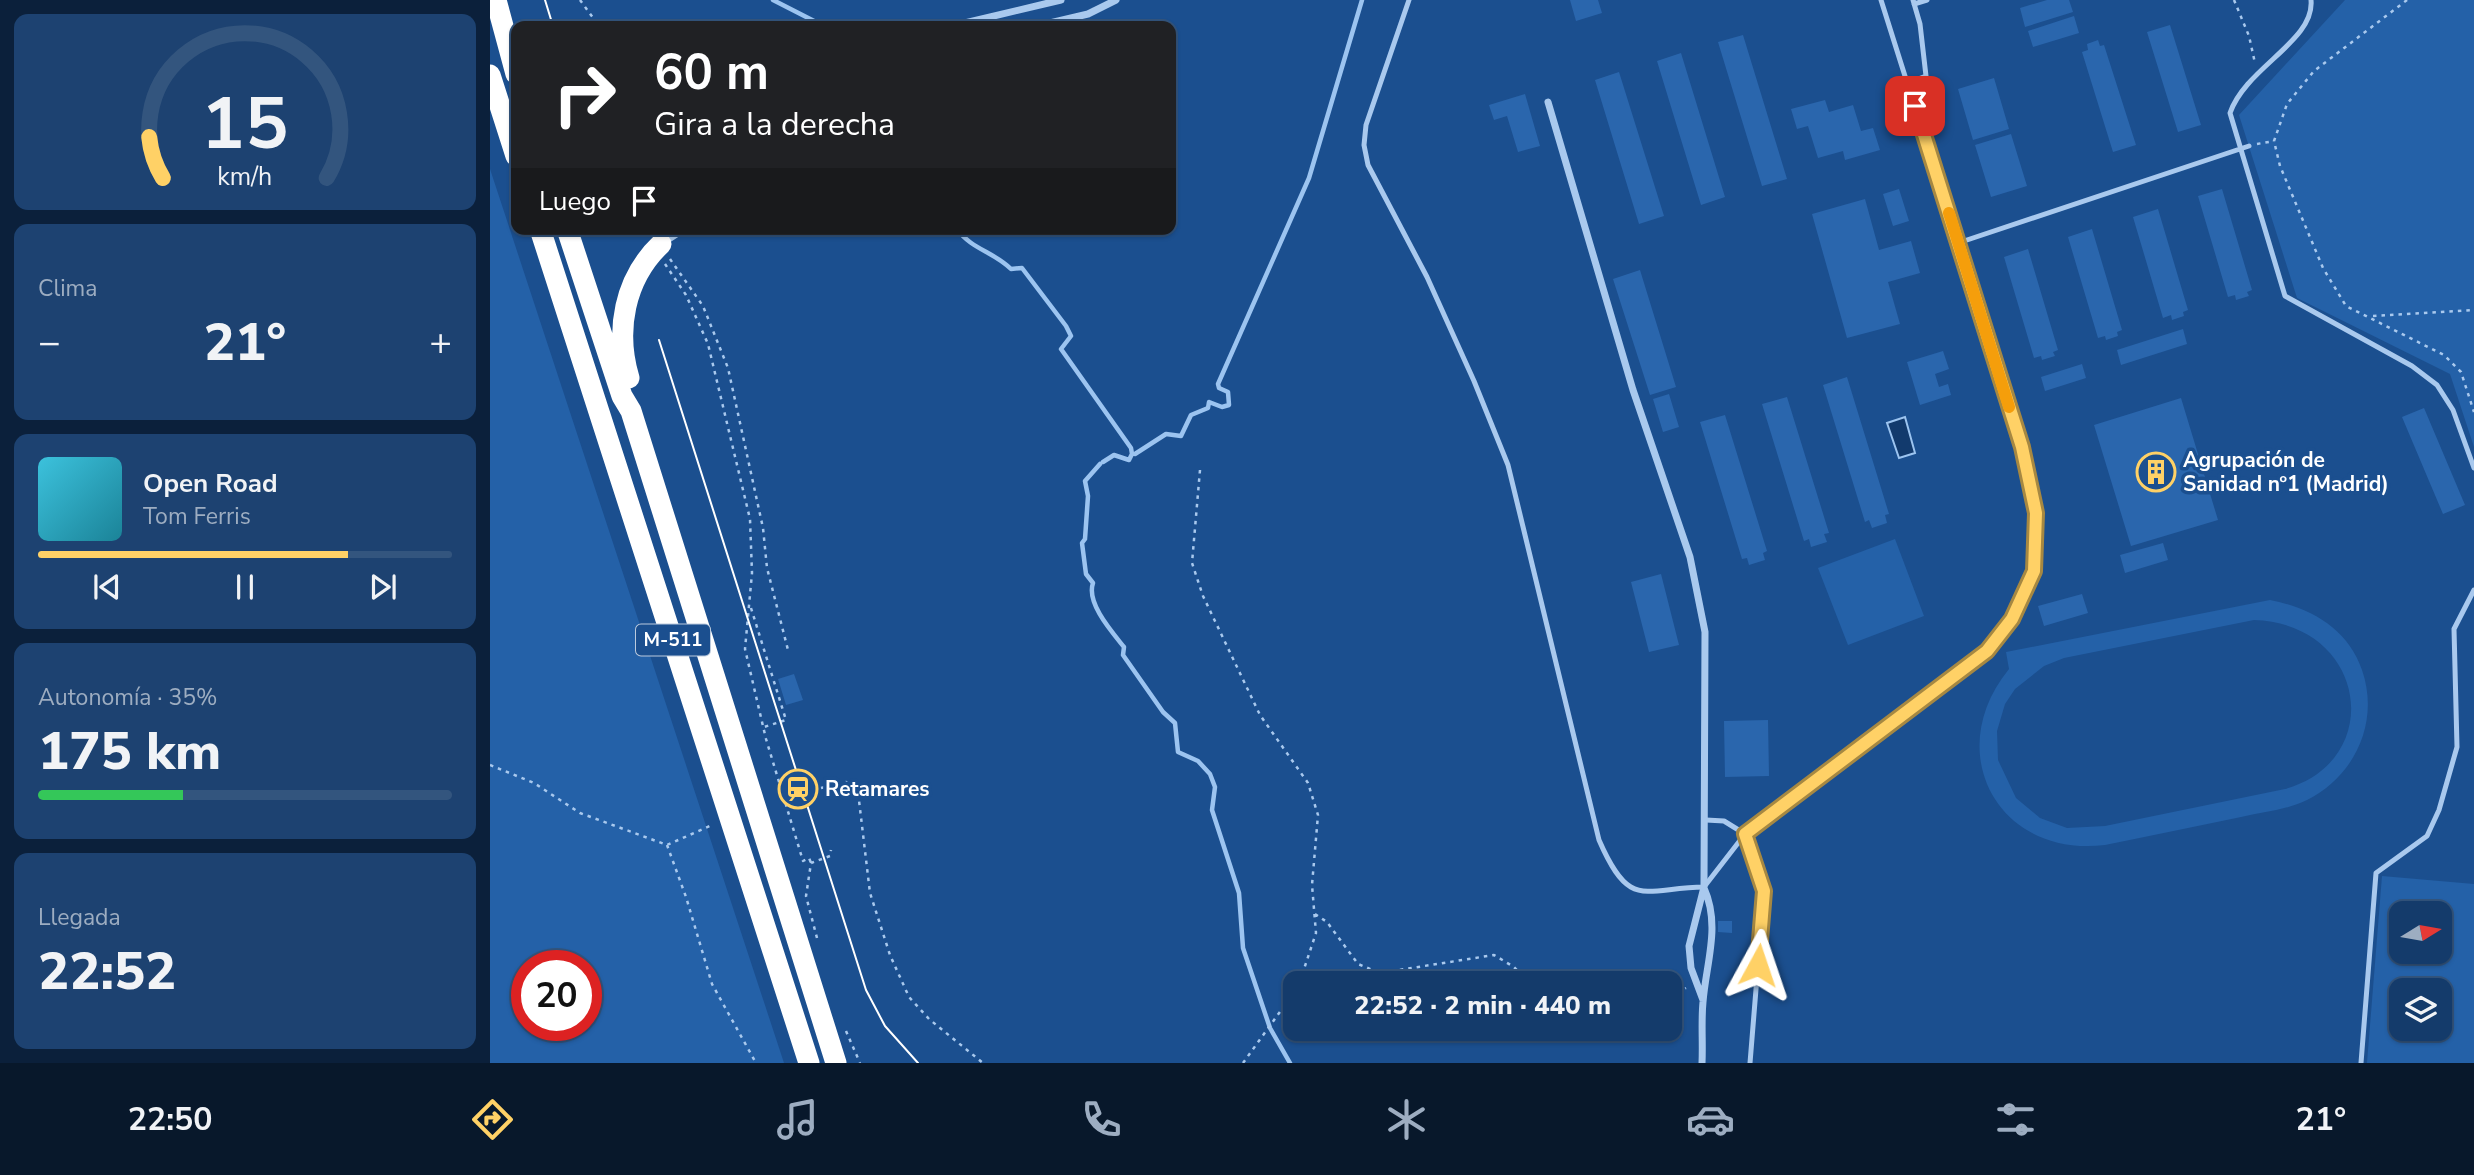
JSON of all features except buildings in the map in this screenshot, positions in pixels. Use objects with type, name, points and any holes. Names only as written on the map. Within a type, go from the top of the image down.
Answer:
[{"type":"highway","points":[[498,8],[511,28]]},
{"type":"highway","points":[[498,8],[511,56]]},
{"type":"highway","points":[[490,75],[511,140]]},
{"type":"highway","name":"M-511","points":[[542,235],[806,1059]]},
{"type":"highway","name":"M-511","points":[[569,235],[622,396],[631,411],[836,1053]]},
{"type":"highway","points":[[631,411],[634,393],[624,361],[622,331],[627,298],[646,258],[658,247]]},
{"type":"street","points":[[973,21],[1061,0]]},
{"type":"street","points":[[1058,21],[1088,14],[1111,2]]},
{"type":"street","points":[[1548,102],[1633,390],[1690,557],[1705,632],[1704,887],[1689,946],[1691,968],[1703,1000]]},
{"type":"street","points":[[658,247],[675,235]]},
{"type":"street","points":[[1702,1063],[1703,1000],[1712,959],[1712,905],[1704,887]]},
{"type":"lane","points":[[1409,0],[1366,125],[1364,145],[1368,165],[1432,288],[1508,465],[1599,840],[1608,861],[1638,892],[1704,887],[1745,834],[1987,651],[2012,619],[2034,571],[2036,513],[2022,447],[1881,0]]},
{"type":"lane","points":[[1908,83],[1926,76],[1914,2],[1927,0]]},
{"type":"lane","points":[[2311,0],[2312,13],[2305,29],[2252,76],[2236,97],[2230,113],[2286,296],[2412,366],[2437,385],[2453,410],[2474,468]]},
{"type":"lane","points":[[1958,243],[2249,146]]},
{"type":"lane","points":[[2361,1063],[2376,873],[2427,836],[2439,810],[2457,747],[2454,629],[2474,590]]},
{"type":"lane","points":[[1706,820],[1724,821],[1745,834],[1764,891],[1750,1063]]},
{"type":"path","points":[[580,0],[595,21]]},
{"type":"path","points":[[2234,0],[2249,36],[2255,62],[2252,76]]},
{"type":"path","points":[[2407,0],[2314,71],[2287,103],[2274,141],[2280,166],[2323,268],[2346,306],[2444,355],[2461,372],[2474,412]]},
{"type":"path","points":[[2249,146],[2274,141]]},
{"type":"path","points":[[658,247],[686,295],[708,344],[750,519],[750,605],[745,649],[764,727],[803,861],[809,858],[811,863],[806,896],[819,946]]},
{"type":"path","points":[[658,247],[703,306],[728,368],[763,528],[767,568],[788,650]]},
{"type":"path","points":[[2370,316],[2474,310]]},
{"type":"path","points":[[1200,470],[1192,563],[1224,645],[1260,715],[1308,783],[1318,815],[1312,886],[1316,933],[1303,971]]},
{"type":"path","points":[[750,605],[786,720],[764,727]]},
{"type":"path","points":[[490,765],[534,783],[580,813],[667,845],[712,825]]},
{"type":"path","points":[[821,788],[846,782],[858,792],[870,893],[890,955],[909,997],[929,1019],[982,1063]]},
{"type":"path","points":[[667,845],[686,897],[712,985],[756,1063]]},
{"type":"path","points":[[811,863],[830,856],[831,850]]},
{"type":"path","points":[[1315,914],[1327,922],[1358,964],[1375,971]]},
{"type":"path","points":[[1393,971],[1494,955],[1518,971]]},
{"type":"path","points":[[1682,990],[1686,988],[1703,1000]]},
{"type":"path","points":[[1243,1063],[1283,1008]]},
{"type":"path","points":[[844,1025],[860,1063]]},
{"type":"shaded area","points":[[2345,0],[2474,0],[2474,447],[2450,374],[2297,298],[2239,115]]},
{"type":"shaded area","points":[[490,169],[784,1063],[490,1063]]},
{"type":"shaded area","points":[[1905,417],[1915,453],[1899,458],[1887,423]]},
{"type":"shaded area","points":[[1895,539],[1924,616],[1848,645],[1818,568]]},
{"type":"shaded area","points":[[2270,600],[2313,615],[2338,632],[2347,643],[2362,670],[2367,690],[2365,728],[2359,746],[2338,777],[2307,800],[2274,810],[2105,845],[2067,845],[2035,835],[2010,817],[1991,793],[1981,765],[1980,733],[1989,701],[2009,669],[2006,652]],"holes":[[[2254,620],[2292,627],[2321,644],[2341,668],[2350,695],[2350,724],[2339,751],[2317,774],[2285,789],[2105,826],[2067,828],[2040,818],[2016,798],[1998,760],[1997,731],[2005,704],[2015,689],[2044,666],[2064,658]]]},
{"type":"shaded area","points":[[2382,876],[2474,884],[2474,1063],[2367,1063]]},
{"type":"waterway","points":[[773,0],[814,21]]},
{"type":"waterway","points":[[1135,454],[1166,434],[1181,436],[1191,415],[1208,408],[1209,402],[1222,407],[1229,405],[1228,392],[1219,388],[1218,384],[1309,178],[1362,0]]},
{"type":"waterway","points":[[962,235],[1011,269],[1022,268],[1066,326],[1071,336],[1061,349],[1131,448],[1129,460],[1114,455],[1103,462]]},
{"type":"waterway","points":[[1100,464],[1085,481],[1088,496],[1085,539],[1082,543],[1086,574],[1093,583],[1093,599],[1101,617],[1124,647],[1123,655],[1163,712],[1175,723],[1178,752],[1198,761],[1210,774],[1215,787],[1212,810],[1239,893],[1243,948],[1270,1028],[1290,1063]]},
{"type":"tram line","points":[[545,0],[551,21]]},
{"type":"tram line","points":[[659,340],[866,990],[885,1026],[918,1063]]},
{"type":"slow traffic","points":[[1949,213],[2009,407]]},
{"type":"place","name":"Agrupación de Sanidad nº1 (Madrid)","points":[[2156,472]]},
{"type":"place","name":"Retamares","points":[[798,789]]},
{"type":"route","points":[[1758,965],[1764,891],[1745,834],[1987,651],[2012,619],[2034,571],[2036,513],[2022,447],[1915,106]]}]
